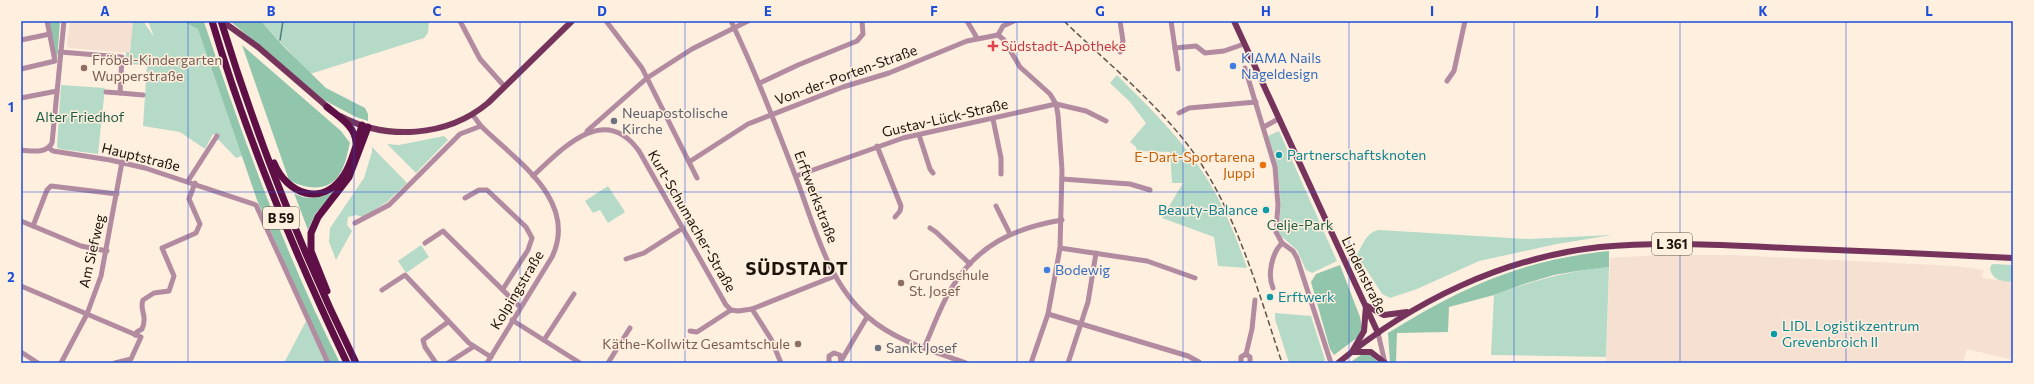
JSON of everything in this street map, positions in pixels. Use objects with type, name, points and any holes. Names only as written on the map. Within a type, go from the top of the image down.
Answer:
[{"type":"highway","name":"B 59","points":[[212,21],[247,126],[281,217],[310,286],[347,363]]},
{"type":"highway","name":"B 59","points":[[222,21],[249,108],[289,214],[356,363]]},
{"type":"highway","points":[[327,107],[352,130],[356,139],[355,146]]},
{"type":"highway","points":[[249,108],[261,127],[281,177],[289,186],[299,191],[318,193],[334,185],[345,174],[355,146],[365,126]]},
{"type":"highway","points":[[329,305],[326,287],[312,251],[311,233],[318,217],[350,177],[365,126]]},
{"type":"main road","points":[[222,21],[242,34],[327,107],[344,118],[365,126],[398,132],[422,131],[450,125],[472,114],[488,103],[572,21]]},
{"type":"main road","name":"Lindenstraße","points":[[1234,21],[1378,333]]},
{"type":"main road","name":"L 361","points":[[1338,363],[1378,333],[1414,310],[1464,283],[1508,267],[1553,255],[1612,246],[1689,244],[2013,258]]},
{"type":"main road","points":[[1350,354],[1364,331],[1366,305],[1384,315],[1399,314],[1414,310]]},
{"type":"main road","points":[[1350,354],[1364,351],[1371,352],[1385,363]]},
{"type":"street","points":[[21,69],[55,61],[47,21]]},
{"type":"street","points":[[49,148],[53,139],[64,21]]},
{"type":"street","points":[[460,21],[480,59],[505,87]]},
{"type":"street","points":[[606,21],[639,64],[697,178]]},
{"type":"street","name":"Erftwerkstraße","points":[[731,21],[760,83],[835,276],[849,297],[867,317],[892,334],[924,348],[966,363]]},
{"type":"street","points":[[585,133],[647,78],[692,49],[748,21]]},
{"type":"street","points":[[760,83],[798,65],[857,41],[863,34],[862,21]]},
{"type":"street","points":[[967,21],[977,38]]},
{"type":"street","points":[[1014,21],[1003,26],[998,35],[1004,40],[1018,65],[1047,91],[1056,104],[1059,122],[1062,179],[1060,248],[1048,314],[1031,363]]},
{"type":"street","points":[[1120,21],[1123,41],[1120,52]]},
{"type":"street","points":[[1171,21],[1178,69]]},
{"type":"street","points":[[1447,81],[1454,71],[1466,21]]},
{"type":"street","points":[[21,40],[50,34]]},
{"type":"street","name":"Von-der-Porten-Straße","points":[[688,162],[743,126],[853,84],[889,73],[977,38],[998,35]]},
{"type":"street","points":[[1175,48],[1196,46],[1205,53],[1224,51],[1244,44]]},
{"type":"street","points":[[60,52],[122,57],[120,93]]},
{"type":"street","points":[[1245,68],[1264,127],[1275,171],[1278,205],[1276,232],[1282,243],[1293,251],[1297,258],[1331,363]]},
{"type":"street","points":[[21,98],[57,91]]},
{"type":"street","points":[[106,92],[143,95]]},
{"type":"street","points":[[1179,113],[1189,108],[1256,102]]},
{"type":"street","points":[[1056,104],[1086,111],[1106,121]]},
{"type":"street","name":"Gustav-Lück-Straße","points":[[796,176],[877,146],[1056,104]]},
{"type":"street","name":"Kolpingstraße","points":[[472,114],[481,126],[546,190],[554,205],[558,220],[558,235],[552,257],[487,363]]},
{"type":"street","points":[[993,119],[1001,158],[1001,174]]},
{"type":"street","points":[[1264,127],[1278,119]]},
{"type":"street","points":[[355,223],[389,204],[460,134],[481,126]]},
{"type":"street","name":"Kurt-Schumacher-Straße","points":[[533,176],[565,146],[585,133],[598,130],[611,131],[632,143],[639,151],[726,305],[731,310]]},
{"type":"street","points":[[919,135],[930,169],[933,173]]},
{"type":"street","points":[[188,181],[217,136]]},
{"type":"street","points":[[877,146],[901,206],[900,211],[895,217]]},
{"type":"street","name":"Hauptstraße","points":[[21,150],[40,151],[49,148],[56,152],[122,162],[188,181],[253,203],[260,211],[328,363]]},
{"type":"street","name":"Am Siefweg","points":[[61,363],[87,314],[101,276],[107,251],[122,162]]},
{"type":"street","points":[[1062,179],[1130,184],[1150,190]]},
{"type":"street","points":[[135,335],[136,332],[142,329],[145,320],[142,306],[143,300],[154,293],[169,291],[174,276],[162,248],[196,232],[200,224],[189,199],[195,184]]},
{"type":"street","points":[[33,226],[47,190],[51,186],[117,194]]},
{"type":"street","points":[[465,198],[479,190],[487,190],[526,227],[532,236],[531,245],[502,289]]},
{"type":"street","points":[[996,206],[1010,234]]},
{"type":"street","points":[[924,348],[949,292],[970,264],[986,250],[1010,234],[1028,227],[1062,220]]},
{"type":"street","points":[[21,221],[85,247],[107,251]]},
{"type":"street","points":[[626,259],[644,253],[683,228]]},
{"type":"street","points":[[930,228],[970,264]]},
{"type":"street","points":[[424,243],[443,231],[520,307]]},
{"type":"street","points":[[1273,288],[1270,281],[1275,252],[1282,243]]},
{"type":"street","points":[[1060,248],[1147,261],[1195,278]]},
{"type":"street","points":[[1068,363],[1091,287],[1096,253]]},
{"type":"street","points":[[382,290],[404,275],[448,322],[473,346],[491,357]]},
{"type":"street","points":[[690,331],[697,332],[731,310],[738,311],[752,309],[835,276]]},
{"type":"street","points":[[21,286],[141,337],[131,359],[115,363]]},
{"type":"street","points":[[544,340],[574,294]]},
{"type":"street","points":[[1241,363],[1241,357],[1246,354],[1252,329],[1255,300]]},
{"type":"street","points":[[752,309],[771,339],[781,363]]},
{"type":"street","points":[[1048,314],[1188,356],[1199,362]]},
{"type":"street","points":[[841,362],[867,317]]},
{"type":"street","points":[[512,320],[580,363]]},
{"type":"street","points":[[436,363],[425,346],[423,340],[448,322]]},
{"type":"street","points":[[608,363],[630,328]]},
{"type":"street","points":[[1378,333],[1385,363]]},
{"type":"street","points":[[448,363],[473,346]]},
{"type":"street","points":[[829,363],[829,356],[834,352],[840,355],[841,362]]},
{"type":"street","points":[[1246,354],[1250,357],[1250,363]]},
{"type":"street","points":[[22,355],[38,363]]},
{"type":"shaded area","points":[[70,21],[133,21],[130,53],[70,48],[67,46]]},
{"type":"shaded area","points":[[1659,255],[1731,255],[1956,266],[1983,270],[1982,278],[2013,282],[2013,360],[1967,349],[1963,363],[1606,363],[1610,258]]},
{"type":"green space","points":[[49,21],[60,21],[57,61]]},
{"type":"green space","points":[[133,21],[143,21],[154,37],[148,21],[183,21],[198,28],[242,156],[236,158],[213,134],[205,149],[180,132],[143,126],[147,65],[125,64],[126,52],[130,53]]},
{"type":"green space","points":[[183,21],[204,22],[234,109],[283,238],[340,363],[329,363],[257,200],[198,29]]},
{"type":"green space","points":[[230,21],[261,21],[286,49],[326,88],[365,108],[368,114],[368,121],[356,117],[324,100]]},
{"type":"green space","points":[[261,21],[429,21],[428,33],[424,38],[310,74]]},
{"type":"green space","points":[[242,45],[341,131],[350,143],[342,171],[331,183],[320,187],[307,187],[289,180]]},
{"type":"green space","points":[[1117,75],[1178,139],[1199,167],[1215,192],[1225,213],[1247,268],[1218,266],[1214,237],[1162,218],[1183,183],[1172,183],[1170,152],[1137,151],[1136,147],[1130,142],[1146,123],[1130,102],[1110,83]]},
{"type":"green space","name":"Alter Friedhof","points":[[61,85],[105,88],[98,154],[60,149],[57,147]]},
{"type":"green space","name":"Celje-Park","points":[[1279,131],[1337,261],[1312,273],[1306,270],[1297,250],[1281,236],[1278,230],[1280,218],[1279,183],[1275,159],[1268,136]]},
{"type":"green space","points":[[444,136],[448,140],[416,173],[387,144],[399,145]]},
{"type":"green space","points":[[372,147],[407,183],[387,202],[363,217],[356,215],[348,217],[347,225],[352,231],[336,260],[329,242],[330,228],[364,178],[372,152]]},
{"type":"green space","points":[[608,186],[625,212],[608,223],[600,210],[593,213],[585,201]]},
{"type":"green space","points":[[335,192],[315,214],[308,230],[294,193],[299,196],[309,198]]},
{"type":"green space","points":[[1380,230],[1528,239],[1612,235],[1557,244],[1479,261],[1417,289],[1390,298],[1382,294],[1357,255],[1369,235]]},
{"type":"green space","points":[[421,245],[429,257],[406,273],[398,261]]},
{"type":"green space","points":[[1609,251],[1609,267],[1554,275],[1494,295],[1449,307],[1448,332],[1397,333],[1396,363],[1390,363],[1388,333],[1441,302],[1493,278],[1520,269],[1577,255]]},
{"type":"green space","points":[[1340,265],[1360,317],[1362,328],[1358,337],[1334,355],[1330,349],[1311,282],[1316,274]]},
{"type":"green space","points":[[1991,265],[2013,265],[2013,282],[1998,280],[1993,276],[1990,269]]},
{"type":"green space","points":[[1609,267],[1606,357],[1491,355],[1494,295],[1550,277]]},
{"type":"green space","points":[[1275,313],[1311,316],[1325,360],[1322,363],[1289,363],[1275,319]]},
{"type":"green space","points":[[306,321],[326,363],[284,363]]},
{"type":"green space","points":[[1361,355],[1371,355],[1379,363],[1349,363]]},
{"type":"waterway","points":[[280,40],[283,21]]},
{"type":"railway","points":[[1064,21],[1136,88],[1170,124],[1200,162],[1214,186],[1237,235],[1256,285],[1282,363]]},
{"type":"place","name":"Südstadt-Apotheke","points":[[993,46]]},
{"type":"place","name":"KIAMA Nails Nageldesign","points":[[1233,66]]},
{"type":"place","name":"Fröbel-Kindergarten Wupperstraße","points":[[84,68]]},
{"type":"place","name":"Neuapostolische Kirche","points":[[614,121]]},
{"type":"place","name":"Partnerschaftsknoten","points":[[1279,155]]},
{"type":"place","name":"E-Dart-Sportarena Juppi","points":[[1263,165]]},
{"type":"place","name":"Beauty-Balance","points":[[1266,210]]},
{"type":"place","name":"Bodewig","points":[[1047,270]]},
{"type":"place","name":"Grundschule St. Josef","points":[[901,283]]},
{"type":"place","name":"Erftwerk","points":[[1270,297]]},
{"type":"place","name":"LIDL Logistikzentrum Grevenbroich II","points":[[1774,334]]},
{"type":"place","name":"Käthe-Kollwitz Gesamtschule","points":[[798,344]]},
{"type":"place","name":"Sankt Josef","points":[[878,348]]},
{"type":"district","name":"SÜDSTADT","points":[[797,269]]}]
